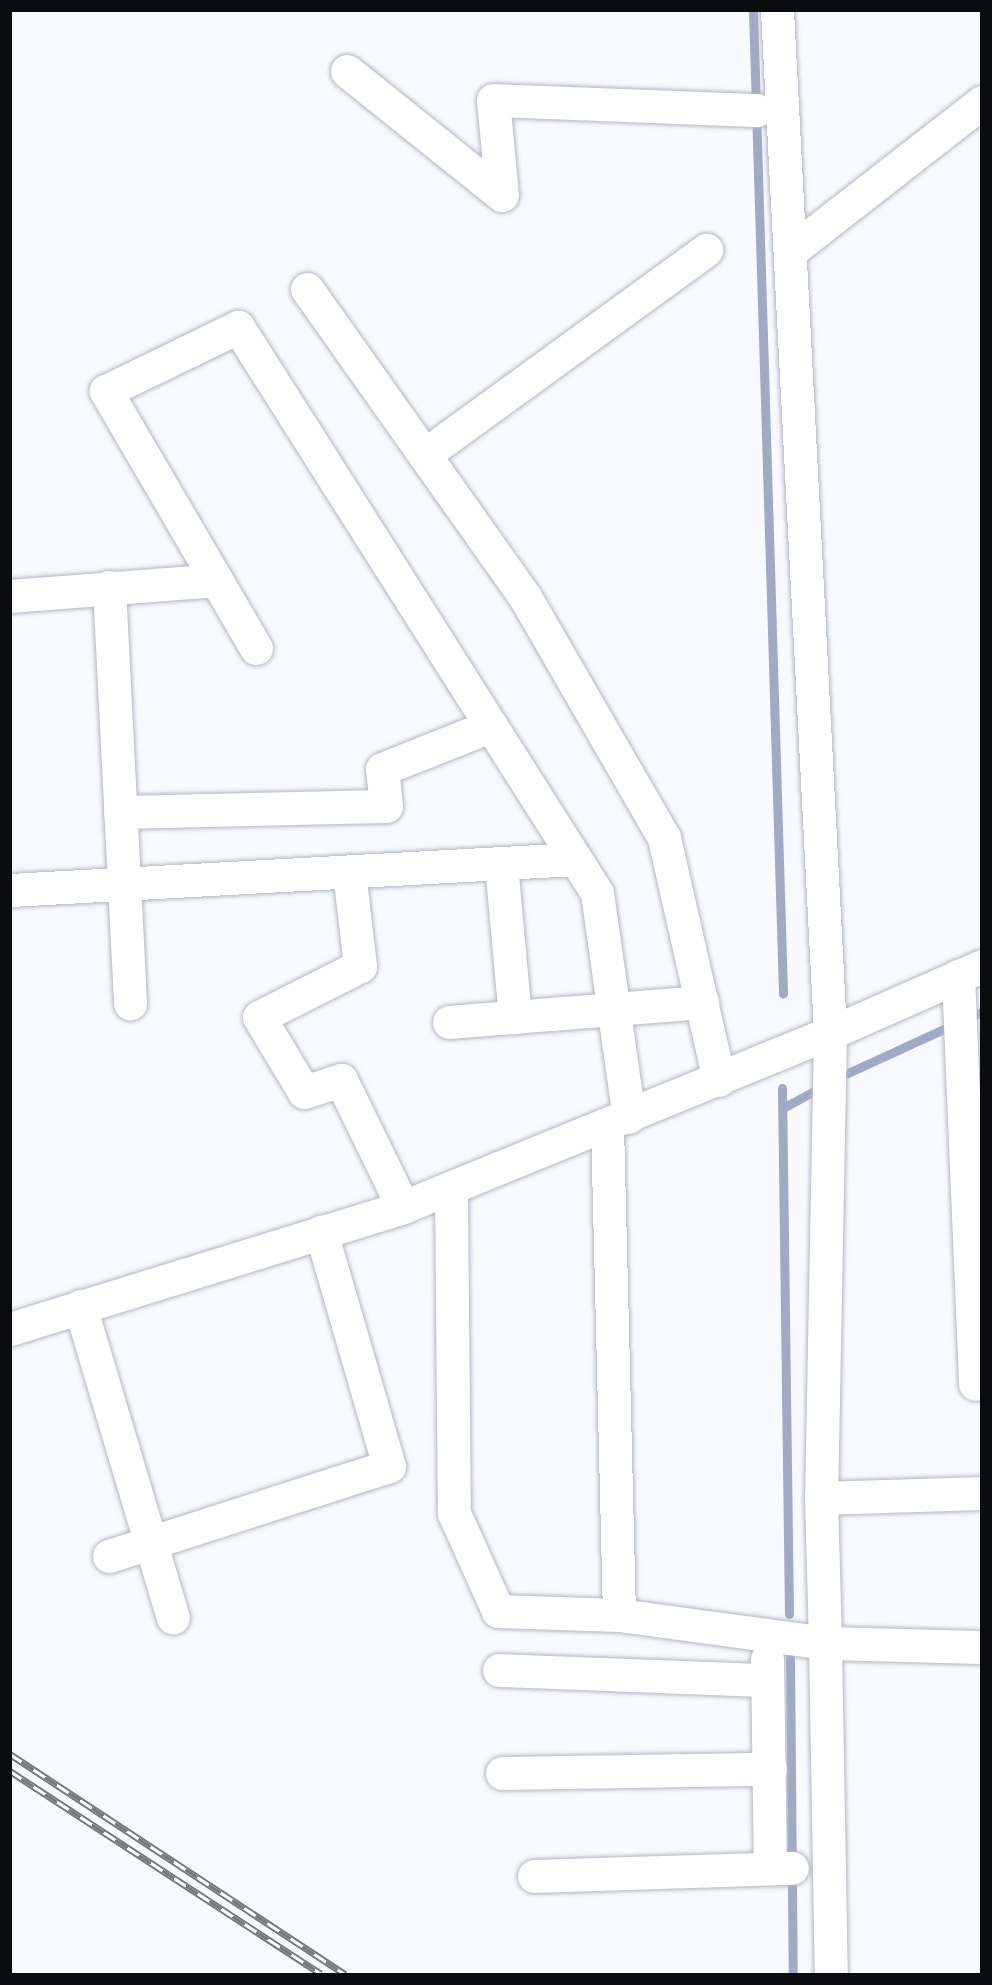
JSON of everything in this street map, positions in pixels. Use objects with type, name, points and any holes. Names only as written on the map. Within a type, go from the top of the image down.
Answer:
[{"type":"street","points":[[782,15],[830,1033],[822,1498],[831,1974]]},
{"type":"street","points":[[347,70],[502,195],[493,100],[757,110]]},
{"type":"street","points":[[792,250],[981,102]]},
{"type":"street","points":[[424,455],[706,250]]},
{"type":"street","points":[[307,289],[525,597],[664,838],[719,1080]]},
{"type":"street","points":[[256,648],[106,391],[238,327],[597,893],[614,1009],[618,1120],[619,1615]]},
{"type":"street","points":[[10,596],[216,580]]},
{"type":"street","points":[[109,587],[130,1003]]},
{"type":"street","points":[[120,812],[386,806],[382,768],[490,726]]},
{"type":"street","points":[[10,890],[575,860]]},
{"type":"street","points":[[501,864],[515,1017]]},
{"type":"street","points":[[349,872],[360,966],[259,1017],[304,1092],[341,1080],[403,1207]]},
{"type":"street","points":[[10,1329],[403,1207],[719,1080],[970,971],[975,1384]]},
{"type":"street","points":[[449,1022],[702,1002]]},
{"type":"street","points":[[452,1188],[454,1513],[498,1611],[619,1615],[825,1643],[981,1647]]},
{"type":"street","points":[[109,1556],[389,1466],[321,1232]]},
{"type":"street","points":[[80,1306],[173,1617]]},
{"type":"street","points":[[822,1498],[981,1493]]},
{"type":"street","points":[[534,1876],[781,1868],[770,1769],[765,1680],[770,1636]]},
{"type":"street","points":[[499,1670],[765,1680]]},
{"type":"street","points":[[502,1773],[770,1769]]},
{"type":"waterway","points":[[753,10],[783,994]]},
{"type":"waterway","points":[[965,1019],[982,1012]]},
{"type":"waterway","points":[[837,1078],[953,1025]]},
{"type":"waterway","points":[[783,1108],[823,1086]]},
{"type":"waterway","points":[[782,1088],[789,1614]]},
{"type":"waterway","points":[[790,1658],[793,1974]]},
{"type":"railway","points":[[10,1754],[345,1974]]},
{"type":"railway","points":[[10,1771],[321,1974]]}]
